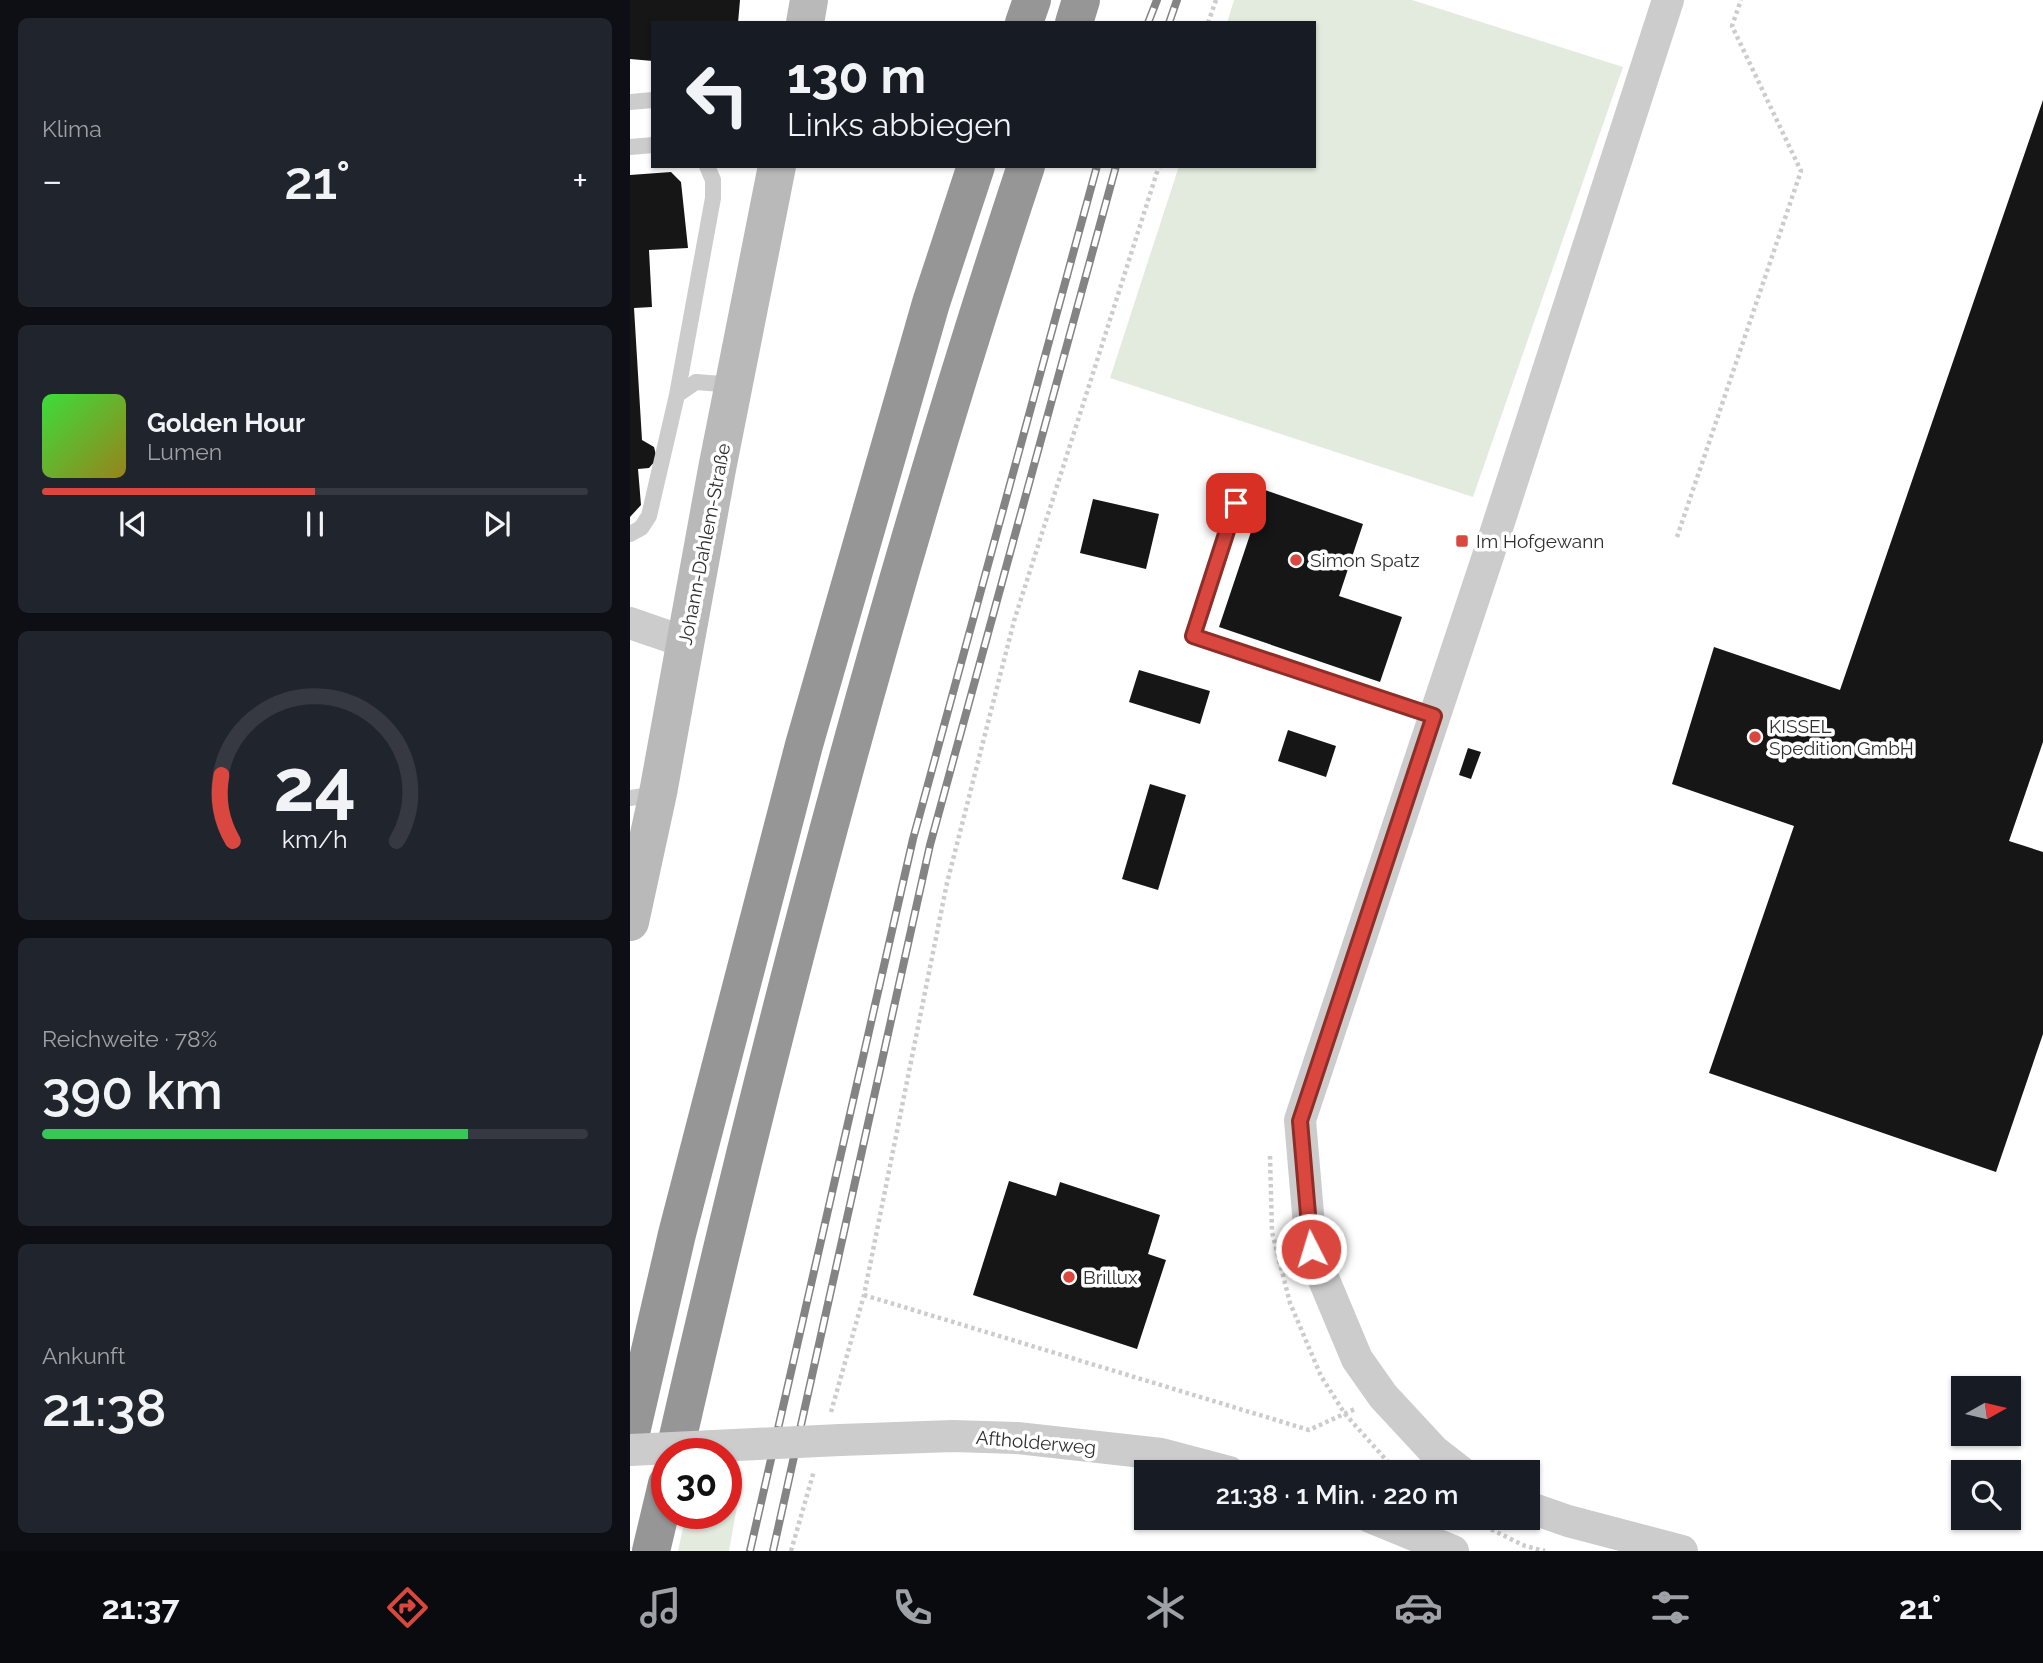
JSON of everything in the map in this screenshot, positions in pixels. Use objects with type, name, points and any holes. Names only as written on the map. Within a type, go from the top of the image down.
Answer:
[{"type":"highway","points":[[1025,21],[1032,0]]},
{"type":"highway","points":[[1075,21],[1081,0]]},
{"type":"highway","points":[[630,1437],[677,1234],[804,745],[931,303],[975,168]]},
{"type":"highway","points":[[678,1438],[723,1240],[846,760],[976,318],[1025,168]]},
{"type":"highway","points":[[651,1551],[656,1529]]},
{"type":"street","points":[[805,21],[809,0]]},
{"type":"street","points":[[1446,1460],[1383,1396],[1357,1359],[1311,1249],[1300,1121],[1668,0]]},
{"type":"street","name":"Johann-Dahlem-Straße","points":[[630,922],[644,796],[685,642],[777,168]]},
{"type":"street","points":[[630,623],[685,642]]},
{"type":"street","name":"Aftholderweg","points":[[630,1450],[953,1436],[1017,1438],[1161,1454],[1184,1460]]},
{"type":"street","points":[[1540,1510],[1682,1551]]},
{"type":"street","points":[[1402,1530],[1453,1551]]},
{"type":"lane","points":[[630,102],[651,100]]},
{"type":"lane","points":[[630,147],[651,145]]},
{"type":"lane","points":[[630,534],[641,528],[649,516],[677,395],[712,198],[713,180],[708,168]]},
{"type":"lane","points":[[677,395],[696,382],[734,385]]},
{"type":"lane","points":[[1236,503],[1193,636],[1434,716]]},
{"type":"path","points":[[1209,21],[1216,0]]},
{"type":"path","points":[[1677,537],[1801,171],[1732,26],[1741,0]]},
{"type":"path","points":[[1158,168],[1013,621],[947,883],[864,1296],[1310,1430],[1383,1396]]},
{"type":"path","points":[[1492,1530],[1525,1546],[1545,1551]]},
{"type":"shaded area","points":[[1234,0],[1412,0],[1623,67],[1473,497],[1110,378],[1178,168],[1316,168],[1316,21],[1228,21]]},
{"type":"shaded area","points":[[683,1529],[733,1529],[729,1551],[678,1551]]},
{"type":"building","points":[[630,0],[740,0],[738,21],[651,21],[651,61],[630,59]]},
{"type":"building","points":[[2043,100],[2043,742],[2009,841],[2043,852],[2043,1034],[1996,1172],[1709,1073],[1794,826],[1672,784],[1714,647],[1840,690]]},
{"type":"building","points":[[671,172],[681,182],[688,248],[649,250],[652,307],[634,308],[642,440],[654,447],[656,460],[649,468],[638,469],[641,505],[630,517],[630,175]]},
{"type":"building","name":"Simon Spatz","points":[[1265,490],[1363,524],[1339,596],[1402,617],[1380,682],[1219,627]]},
{"type":"building","points":[[1093,499],[1159,514],[1146,569],[1080,553]]},
{"type":"building","points":[[1139,670],[1210,691],[1200,724],[1129,702]]},
{"type":"building","points":[[1288,730],[1336,746],[1326,777],[1278,761]]},
{"type":"building","points":[[1468,748],[1481,752],[1471,779],[1459,775]]},
{"type":"building","points":[[1150,784],[1186,795],[1158,890],[1122,879]]},
{"type":"building","name":"Brillux","points":[[1009,1181],[1056,1196],[1060,1182],[1160,1215],[1148,1254],[1166,1260],[1137,1349],[973,1295]]},
{"type":"railway","points":[[1149,21],[1157,0]]},
{"type":"railway","points":[[1170,21],[1177,0]]},
{"type":"railway","points":[[750,1551],[913,839],[1096,168]]},
{"type":"railway","points":[[773,1551],[930,845],[1115,168]]},
{"type":"place","name":"Im Hofgewann","points":[[1462,541]]},
{"type":"place","name":"Simon Spatz","points":[[1296,560]]},
{"type":"place","name":"KISSEL Spedition GmbH","points":[[1755,737]]},
{"type":"place","name":"Brillux","points":[[1069,1277]]},
{"type":"route","points":[[1236,503],[1193,636],[1434,716],[1300,1121],[1311,1249]]}]
